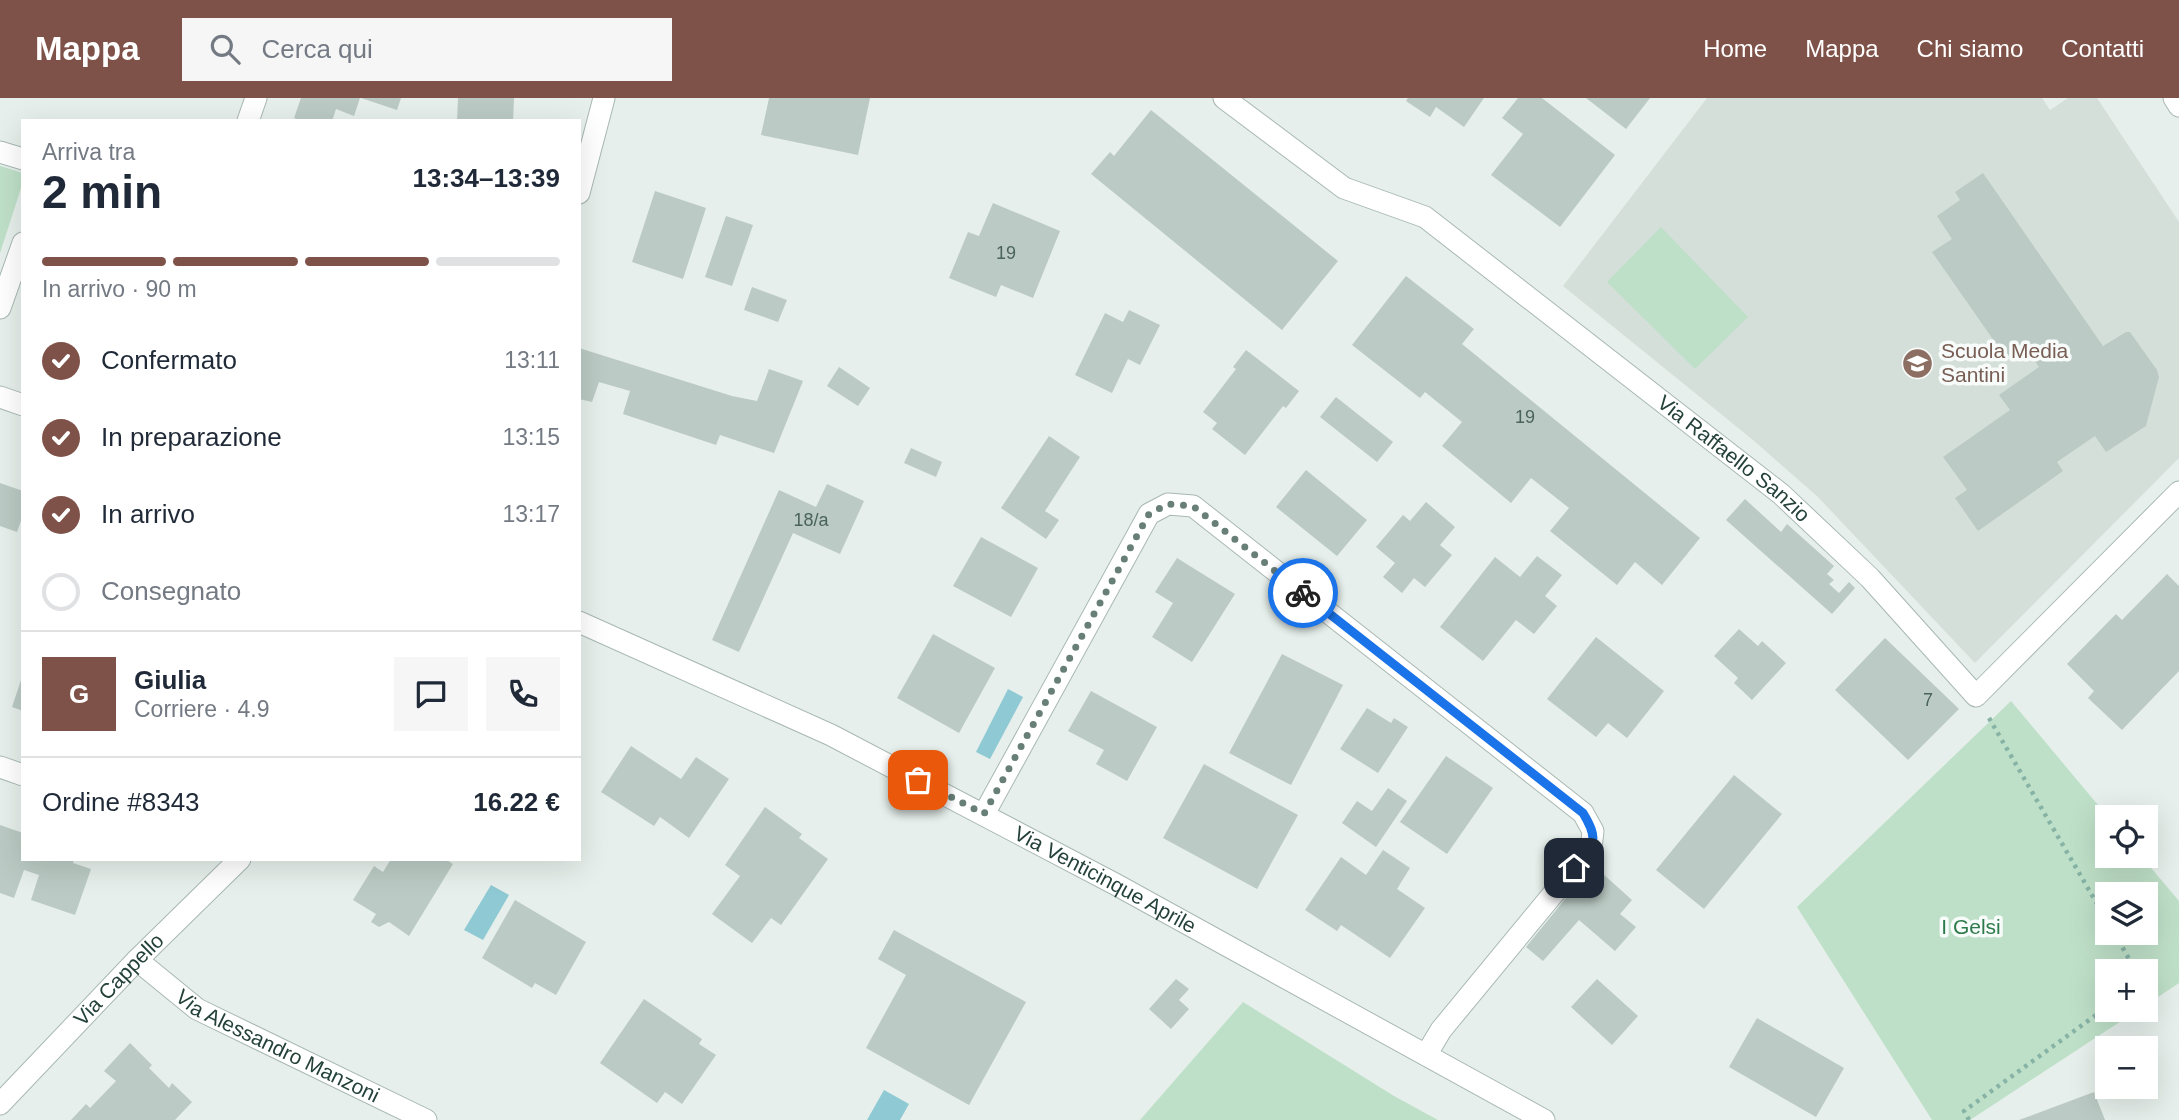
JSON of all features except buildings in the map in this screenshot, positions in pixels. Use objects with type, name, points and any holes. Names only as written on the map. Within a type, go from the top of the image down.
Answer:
[{"type":"street","points":[[249,119],[256,98]]},
{"type":"street","points":[[581,185],[604,98]]},
{"type":"street","name":"Via Raffaello Sanzio","points":[[1224,98],[1344,188],[1424,217],[1781,494],[1870,578],[1976,696]]},
{"type":"street","points":[[2174,98],[2179,106]]},
{"type":"street","points":[[0,152],[21,158]]},
{"type":"street","points":[[0,309],[21,249]]},
{"type":"street","points":[[0,397],[21,404]]},
{"type":"street","points":[[1976,696],[2179,492]]},
{"type":"street","points":[[984,814],[1149,514],[1168,504],[1193,506],[1583,813],[1594,831],[1591,848],[1441,1030],[1426,1055]]},
{"type":"street","name":"Via Venticinque Aprile","points":[[581,622],[831,735],[984,814],[1544,1120]]},
{"type":"street","points":[[0,767],[21,774]]},
{"type":"street","name":"Via Cappello","points":[[0,1104],[233,861]]},
{"type":"street","name":"Via Alessandro Manzoni","points":[[136,960],[197,1009],[426,1120]]},
{"type":"path","points":[[1976,696],[2095,900]]},
{"type":"path","points":[[1969,1120],[1964,1111],[2095,1016]]},
{"type":"shaded area","name":"Scuola Media Santini","points":[[1707,98],[2042,98],[2050,110],[2068,98],[2097,98],[2179,222],[2179,458],[1975,663],[1817,496],[1753,440],[1563,286]]},
{"type":"green space","points":[[0,166],[21,172],[21,188],[0,253]]},
{"type":"green space","points":[[1661,227],[1748,317],[1695,369],[1607,282]]},
{"type":"green space","name":"I Gelsi","points":[[2011,701],[2098,805],[2095,805],[2095,868],[2151,868],[2179,901],[2179,983],[2158,997],[2158,959],[2095,959],[2095,1022],[2120,1022],[1970,1120],[1932,1120],[1797,907]]},
{"type":"green space","points":[[1243,1002],[1394,1096],[1438,1120],[1140,1120]]},
{"type":"water","points":[[1008,689],[1023,697],[990,759],[976,752]]},
{"type":"water","points":[[491,885],[509,895],[483,940],[464,930]]},
{"type":"water","points":[[884,1090],[909,1104],[900,1120],[867,1120]]},
{"type":"way so far","points":[[918,780],[984,814],[1149,514],[1168,504],[1193,506],[1303,593]]},
{"type":"place","name":"Scuola Media Santini","points":[[1918,363]]},
{"type":"route","points":[[1303,593],[1583,813],[1594,831],[1591,848],[1574,868]]}]
